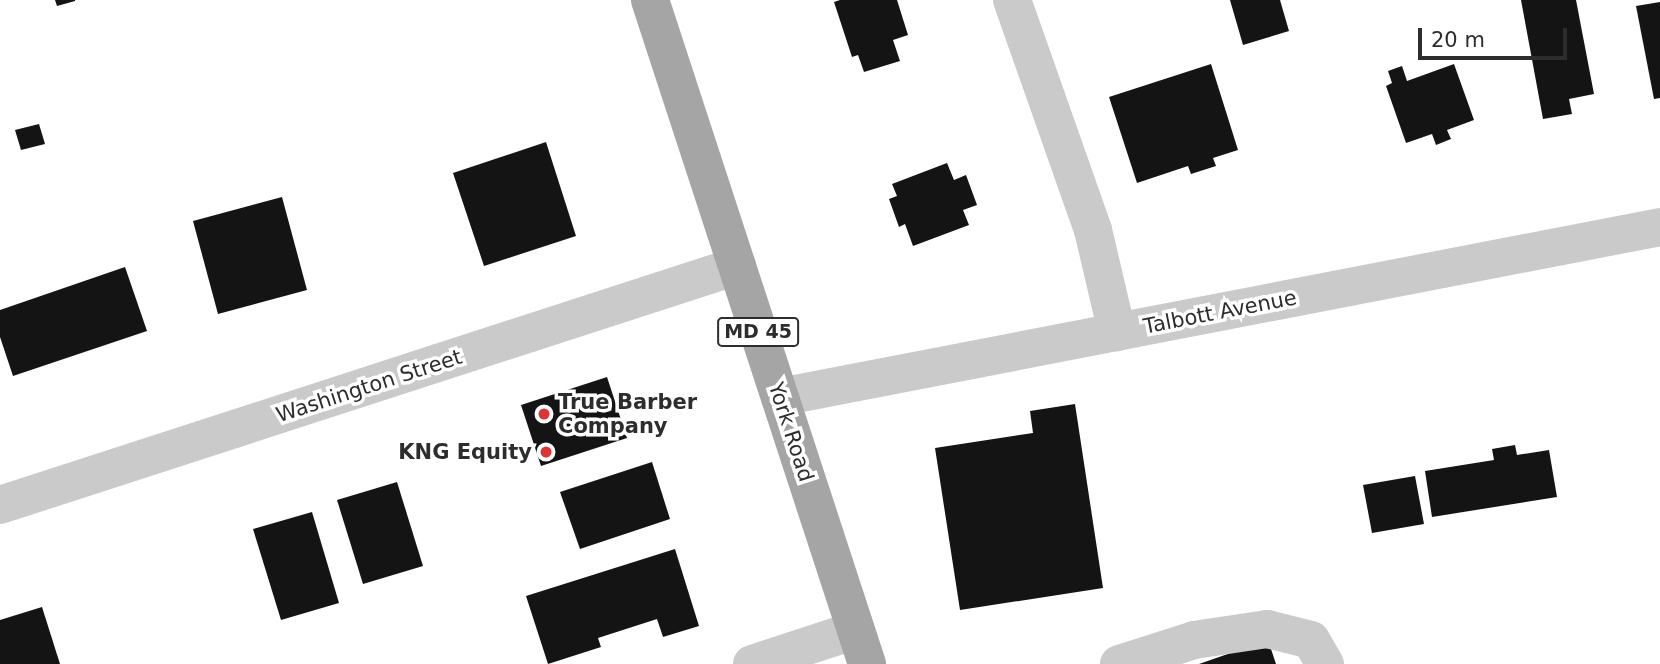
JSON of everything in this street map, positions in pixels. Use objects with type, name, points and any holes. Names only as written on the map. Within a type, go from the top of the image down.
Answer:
[{"type":"main road","name":"York Road","points":[[650,0],[862,647]]},
{"type":"street","points":[[1012,0],[1093,230],[1117,332]]},
{"type":"street","name":"Talbott Avenue","points":[[780,397],[1660,227]]},
{"type":"street","name":"Washington Street","points":[[0,505],[737,266]]},
{"type":"street","points":[[1119,664],[1194,639],[1267,629],[1311,640],[1325,664]]},
{"type":"street","points":[[752,664],[862,647]]},
{"type":"building","points":[[55,0],[75,0],[75,1],[57,6]]},
{"type":"building","points":[[897,0],[908,35],[893,40],[900,61],[864,72],[858,55],[852,57],[834,2]]},
{"type":"building","points":[[1230,0],[1280,0],[1289,31],[1243,45]]},
{"type":"building","points":[[1521,0],[1576,0],[1594,94],[1569,99],[1572,114],[1543,119]]},
{"type":"building","points":[[1660,2],[1660,98],[1654,99],[1636,6]]},
{"type":"building","points":[[1211,64],[1238,150],[1213,158],[1216,166],[1191,174],[1188,166],[1137,183],[1109,97]]},
{"type":"building","points":[[1454,64],[1474,120],[1447,130],[1451,139],[1436,145],[1432,134],[1406,143],[1386,86],[1392,83],[1388,71],[1402,66],[1407,81]]},
{"type":"building","points":[[39,124],[45,144],[21,150],[15,130]]},
{"type":"building","points":[[546,142],[576,236],[484,266],[453,173]]},
{"type":"building","points":[[947,163],[954,180],[966,175],[977,205],[963,210],[969,225],[913,246],[905,224],[899,227],[889,199],[897,196],[892,184]]},
{"type":"building","points":[[282,197],[307,290],[218,314],[193,221]]},
{"type":"building","points":[[125,267],[147,331],[13,376],[0,337],[0,310]]},
{"type":"building","points":[[607,377],[627,438],[541,466],[521,405]]},
{"type":"building","points":[[1075,404],[1103,588],[960,610],[935,448],[1033,433],[1030,411]]},
{"type":"building","points":[[1515,445],[1517,455],[1549,450],[1557,497],[1432,517],[1425,471],[1494,460],[1492,449]]},
{"type":"building","points":[[652,462],[670,519],[580,549],[560,492]]},
{"type":"building","points":[[1415,476],[1424,524],[1372,533],[1363,485]]},
{"type":"building","points":[[397,482],[423,566],[363,584],[337,500]]},
{"type":"building","points":[[312,512],[339,603],[281,620],[253,529]]},
{"type":"building","points":[[675,549],[699,626],[663,637],[657,619],[598,638],[601,647],[548,664],[526,596]]},
{"type":"building","points":[[42,607],[60,664],[0,664],[0,620]]},
{"type":"building","points":[[1268,640],[1276,664],[1199,664]]},
{"type":"place","name":"True Barber Company","points":[[544,414]]},
{"type":"place","name":"KNG Equity","points":[[546,452]]}]
